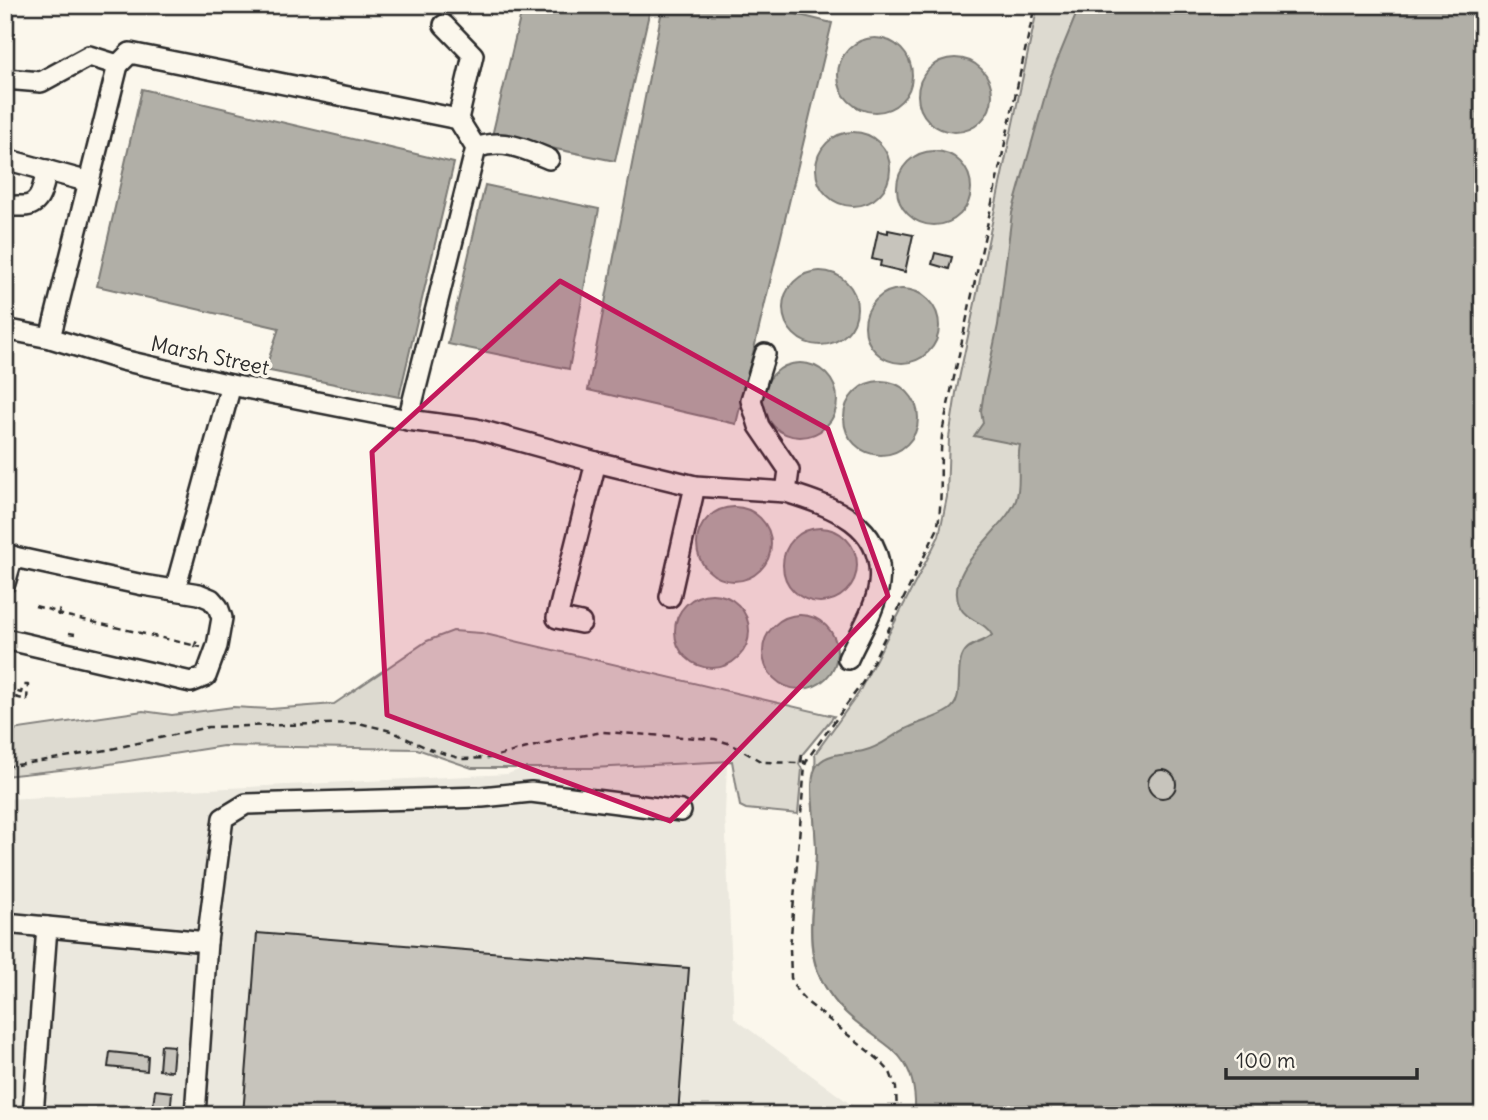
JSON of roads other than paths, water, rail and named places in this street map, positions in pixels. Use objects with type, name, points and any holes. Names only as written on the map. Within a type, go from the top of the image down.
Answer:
[{"type":"street","points":[[444,25],[473,55],[458,119]]},
{"type":"street","points":[[50,338],[118,65],[130,53],[458,119],[477,148],[408,420]]},
{"type":"street","points":[[5,79],[41,82],[89,56],[118,65]]},
{"type":"street","points":[[477,148],[496,143],[508,144],[549,159]]},
{"type":"street","points":[[6,151],[47,170],[89,182]]},
{"type":"street","points":[[5,210],[14,205],[34,203],[41,194],[47,170]]},
{"type":"street","name":"Marsh Street","points":[[5,329],[231,385],[408,420],[476,429],[596,463],[695,486],[786,492],[828,506],[848,516],[868,538],[878,562],[879,585],[848,659]]},
{"type":"street","points":[[765,354],[751,400],[759,426],[789,470],[786,492]]},
{"type":"street","points":[[176,590],[231,385]]},
{"type":"street","points":[[581,623],[557,618],[596,463]]},
{"type":"street","points":[[670,597],[695,486]]},
{"type":"street","points":[[5,583],[9,556],[199,594],[211,599],[222,618],[217,646],[206,676],[191,682],[5,639]]},
{"type":"street","points":[[195,1115],[207,942],[223,818],[246,804],[482,797],[531,792],[681,811]]},
{"type":"street","points":[[5,923],[207,942]]},
{"type":"street","points":[[33,1115],[47,927]]}]
